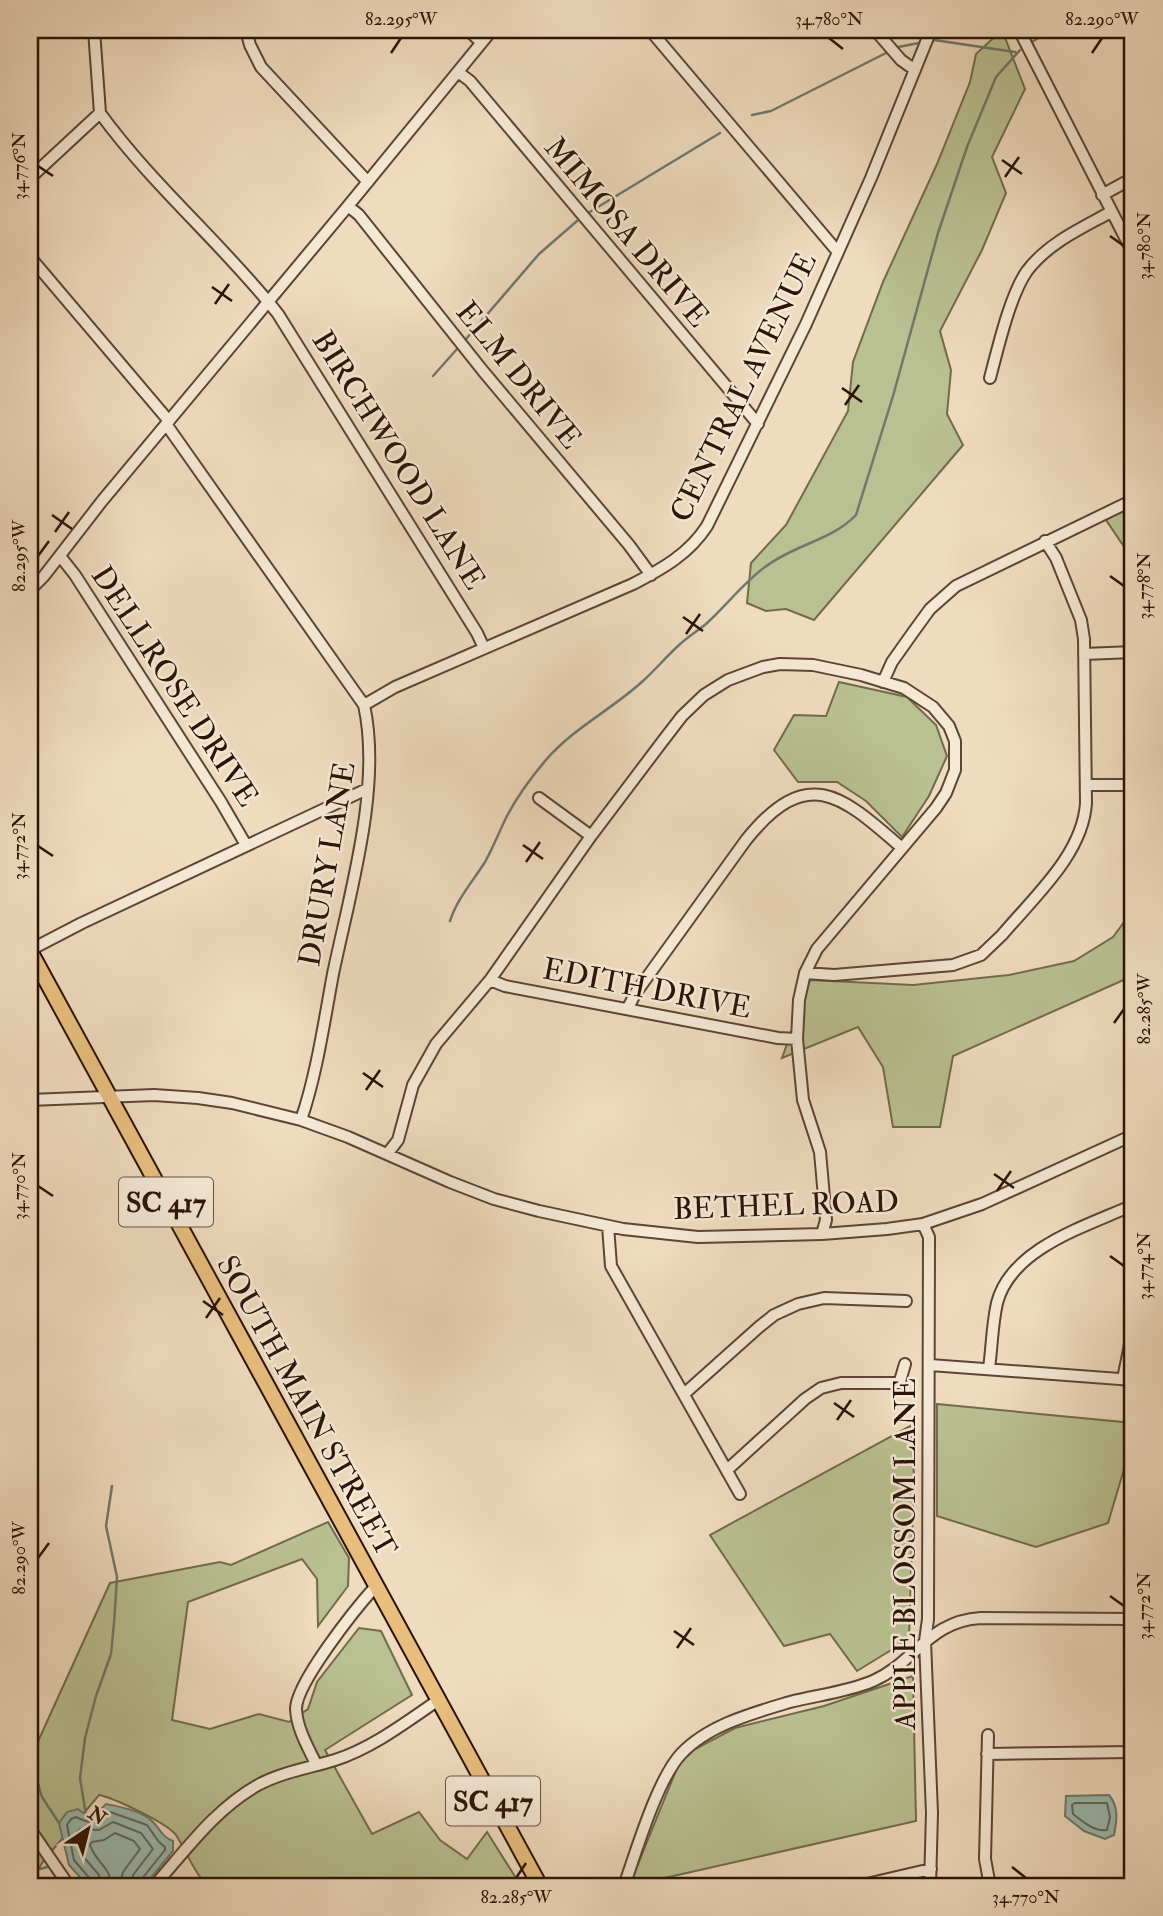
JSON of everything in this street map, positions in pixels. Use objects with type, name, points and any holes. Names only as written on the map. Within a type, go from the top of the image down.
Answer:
[{"type":"main road","name":"SOUTH MAIN STREET","points":[[30,950],[438,1701]]},
{"type":"main road","name":"SC 417","points":[[438,1701],[540,1886]]},
{"type":"street","points":[[30,178],[100,113],[94,30]]},
{"type":"street","points":[[246,30],[250,46],[261,67],[368,182]]},
{"type":"street","points":[[468,30],[481,41]]},
{"type":"street","points":[[30,590],[492,30]]},
{"type":"street","points":[[650,30],[837,251]]},
{"type":"street","points":[[875,30],[901,60],[915,70]]},
{"type":"street","name":"CENTRAL AVENUE","points":[[364,705],[395,687],[651,575],[678,558],[703,533],[806,324],[874,171],[931,30]]},
{"type":"street","points":[[1019,30],[1133,253]]},
{"type":"street","name":"MIMOSA DRIVE","points":[[458,72],[470,81],[758,424]]},
{"type":"street","name":"BIRCHWOOD LANE","points":[[100,113],[126,147],[288,327],[484,648]]},
{"type":"street","points":[[1102,195],[1133,178]]},
{"type":"street","name":"ELM DRIVE","points":[[348,206],[359,215],[651,575]]},
{"type":"street","points":[[990,378],[1016,294],[1025,274],[1056,243],[1111,212]]},
{"type":"street","name":"DRURY LANE","points":[[30,257],[167,423],[364,705],[371,755],[364,818],[313,1075],[301,1120]]},
{"type":"street","points":[[883,682],[892,662],[944,596],[970,578],[1133,500]]},
{"type":"street","points":[[805,973],[834,975],[939,967],[963,963],[981,955],[1002,935],[1072,850],[1084,820],[1087,785],[1084,639],[1078,610],[1056,558],[1045,541]]},
{"type":"street","name":"DELLROSE DRIVE","points":[[60,556],[82,586],[246,845]]},
{"type":"street","points":[[1084,654],[1133,652]]},
{"type":"street","points":[[388,1153],[398,1140],[413,1085],[436,1044],[489,980],[591,836],[682,716],[704,695],[728,680],[763,667],[795,664],[838,669],[910,691],[933,706],[952,731],[957,752],[955,770],[946,793],[817,949],[805,973],[799,1000],[796,1039],[803,1100],[820,1152],[826,1220],[822,1234]]},
{"type":"street","points":[[1087,785],[1133,785]]},
{"type":"street","points":[[30,950],[367,789]]},
{"type":"street","points":[[628,1008],[635,994],[746,840],[783,804],[812,795],[837,798],[858,810],[902,848]]},
{"type":"street","points":[[539,798],[591,836]]},
{"type":"street","name":"EDITH DRIVE","points":[[489,980],[505,986],[778,1038],[796,1039]]},
{"type":"street","name":"BETHEL ROAD","points":[[30,1100],[154,1095],[198,1098],[301,1120],[388,1153],[494,1199],[608,1226],[661,1235],[698,1237],[822,1234],[923,1224],[982,1203],[1133,1135]]},
{"type":"street","points":[[989,1368],[997,1303],[1011,1274],[1033,1254],[1052,1242],[1133,1205]]},
{"type":"street","name":"APPLE BLOSSOM LANE","points":[[923,1224],[929,1237],[928,1619],[925,1642],[932,1813],[930,1886]]},
{"type":"street","points":[[608,1226],[611,1266],[740,1494]]},
{"type":"street","points":[[684,1394],[766,1321],[798,1304],[824,1298],[906,1301]]},
{"type":"street","points":[[930,1365],[1128,1380],[1133,1331]]},
{"type":"street","points":[[727,1470],[816,1391],[834,1384],[897,1383],[905,1364]]},
{"type":"street","points":[[316,1764],[297,1718],[299,1694],[334,1641],[375,1587]]},
{"type":"street","points":[[624,1886],[668,1772],[678,1757],[696,1741],[739,1719],[790,1702],[873,1681],[898,1665],[942,1627],[971,1618],[1133,1619]]},
{"type":"street","points":[[155,1886],[202,1831],[228,1806],[259,1785],[363,1747],[395,1730],[438,1701]]},
{"type":"street","points":[[988,1735],[985,1859],[990,1886]]},
{"type":"street","points":[[987,1754],[1133,1752]]},
{"type":"street","points":[[30,1829],[69,1886]]},
{"type":"street","points":[[858,1886],[931,1869]]},
{"type":"green space","points":[[1002,30],[1025,89],[992,157],[1006,193],[982,250],[940,331],[951,370],[947,414],[963,445],[814,620],[786,609],[766,611],[747,603],[751,563],[786,525],[848,411],[853,362],[883,282],[937,164],[970,82],[976,54]]},
{"type":"green space","points":[[1133,508],[1133,560],[1104,517]]},
{"type":"green space","points":[[839,682],[907,697],[936,725],[947,756],[929,796],[902,837],[866,801],[837,782],[798,782],[774,750],[794,715],[826,716]]},
{"type":"green space","points":[[1133,910],[1133,982],[1128,978],[953,1056],[940,1127],[893,1127],[883,1067],[858,1027],[782,1058],[810,980],[913,985],[1009,975],[1074,961],[1113,937]]},
{"type":"green space","points":[[937,1404],[1133,1423],[1133,1448],[1130,1449],[1108,1523],[1036,1547],[937,1516]]},
{"type":"green space","points":[[910,1426],[914,1475],[909,1639],[857,1671],[830,1634],[784,1646],[710,1535]]},
{"type":"green space","points":[[328,1522],[349,1558],[348,1586],[318,1626],[317,1579],[302,1559],[188,1602],[172,1720],[210,1729],[259,1714],[289,1722],[308,1709],[317,1682],[359,1628],[381,1631],[412,1695],[325,1750],[372,1834],[419,1812],[440,1840],[467,1859],[487,1832],[521,1886],[207,1886],[171,1830],[140,1812],[99,1795],[44,1860],[30,1883],[30,1759],[110,1583],[220,1562],[231,1565]]},
{"type":"green space","points":[[913,1676],[916,1821],[629,1886],[682,1756],[735,1728],[824,1706]]},
{"type":"water","points":[[1109,1795],[1116,1809],[1114,1835],[1105,1839],[1084,1831],[1065,1816],[1066,1796]]},
{"type":"water","points":[[106,1804],[144,1815],[173,1841],[173,1851],[144,1886],[88,1886],[69,1865],[59,1823],[67,1812],[78,1809],[86,1815],[95,1815]]},
{"type":"waterway","points":[[1032,42],[1044,34],[1058,30]]},
{"type":"waterway","points":[[934,40],[1015,52]]},
{"type":"waterway","points":[[898,47],[919,43]]},
{"type":"waterway","points":[[450,921],[461,898],[488,857],[514,803],[556,749],[644,680],[765,567],[835,531],[856,515],[893,396],[938,233],[967,147],[996,77],[1020,50]]},
{"type":"waterway","points":[[752,115],[771,111],[886,53]]},
{"type":"waterway","points":[[588,213],[720,133]]},
{"type":"waterway","points":[[466,339],[539,254],[577,221]]},
{"type":"waterway","points":[[433,376],[457,349]]},
{"type":"waterway","points":[[86,1815],[80,1778],[85,1738],[111,1654],[114,1623],[117,1577],[106,1526],[112,1486]]},
{"type":"waterway","points":[[30,1772],[36,1777],[42,1797],[59,1823]]},
{"type":"waterway","points":[[30,1872],[47,1867]]}]
